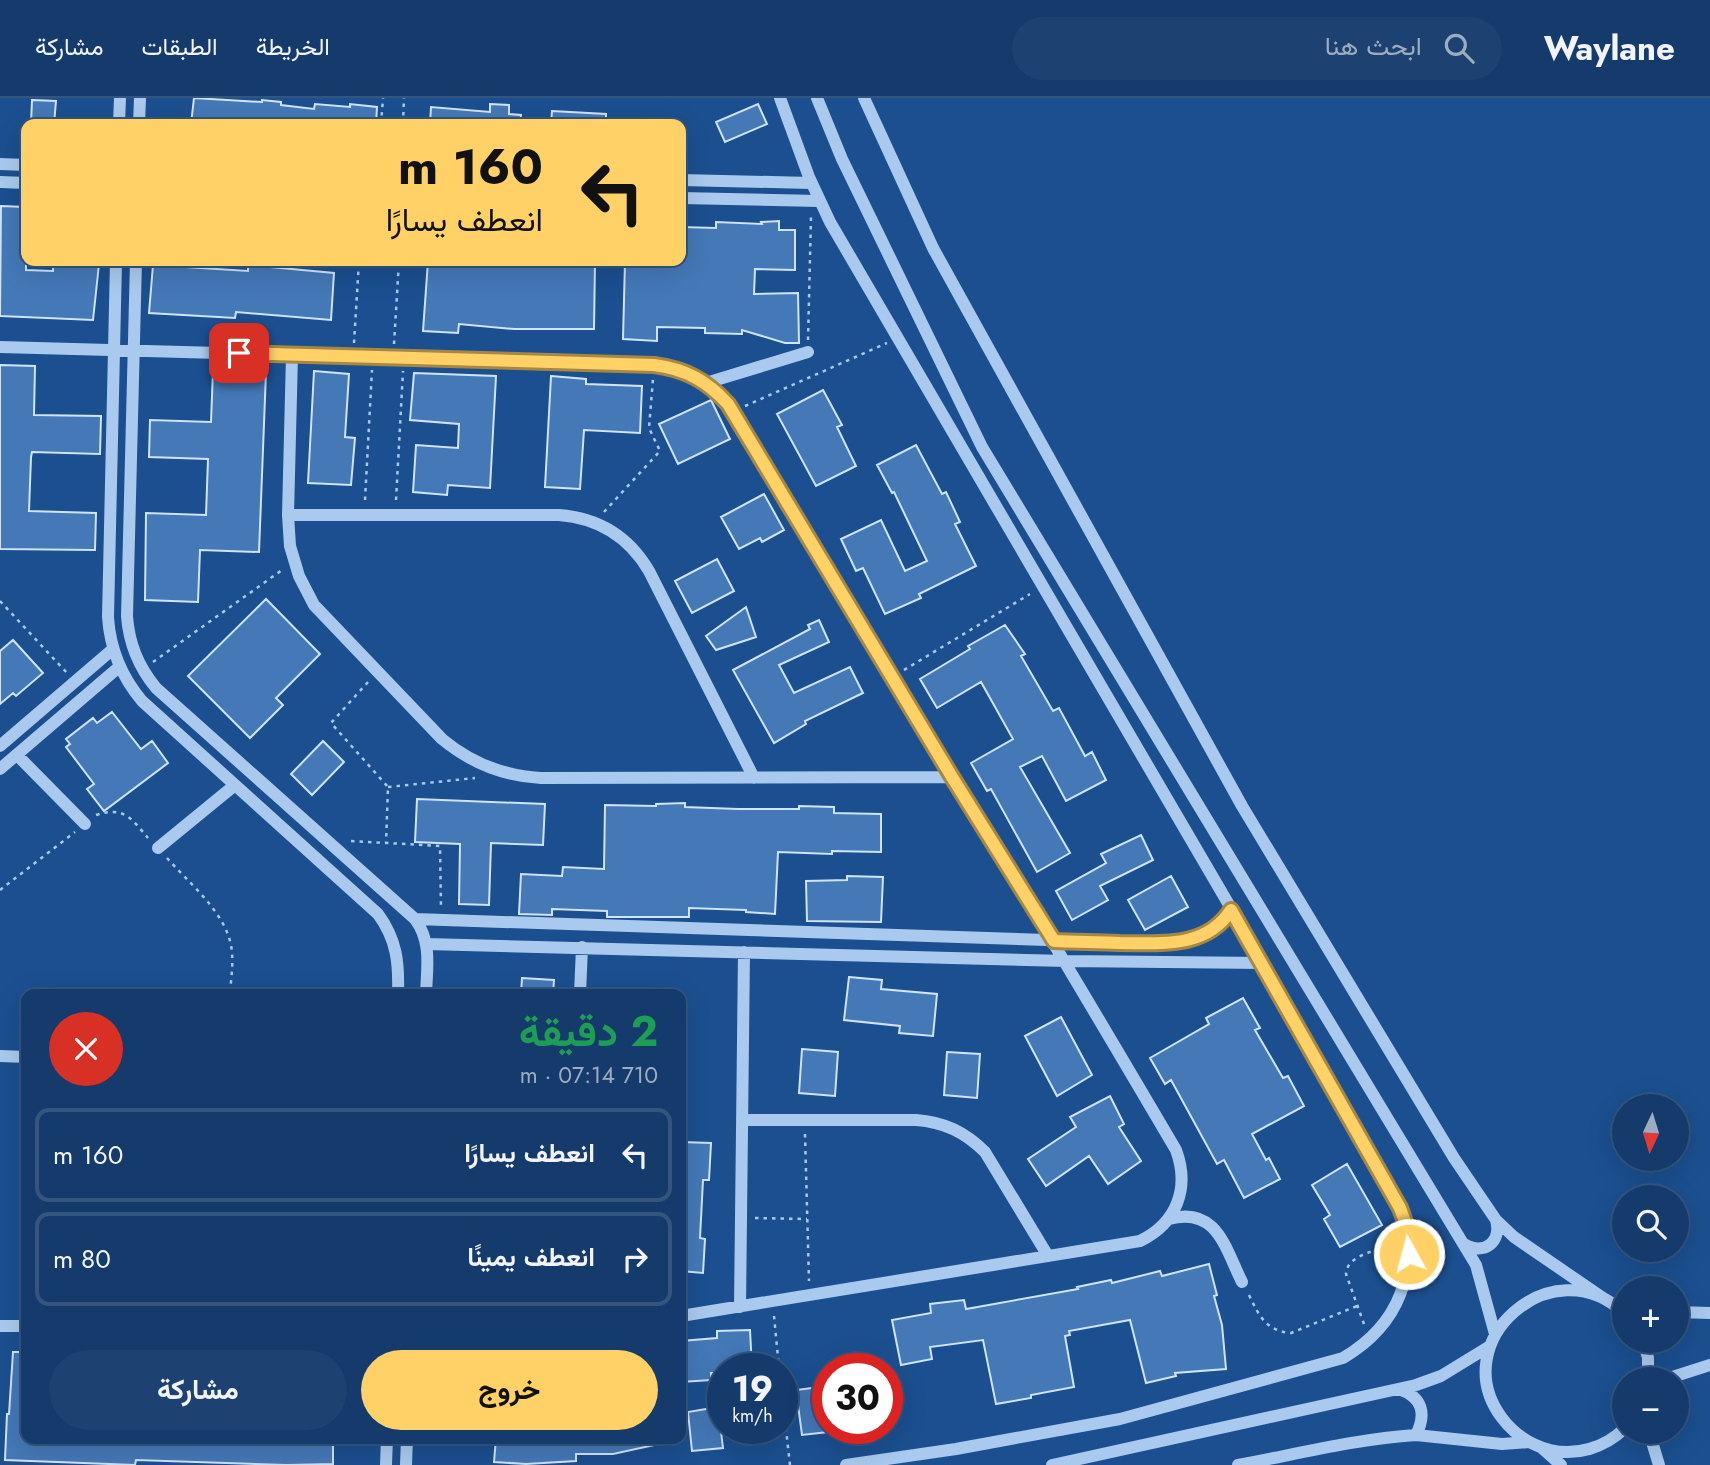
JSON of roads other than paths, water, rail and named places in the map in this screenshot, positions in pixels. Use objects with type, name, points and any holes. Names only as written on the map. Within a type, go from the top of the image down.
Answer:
[{"type":"street","points":[[120,98],[120,119]]},
{"type":"street","points":[[139,119],[140,98]]},
{"type":"street","points":[[780,98],[815,201],[1262,963],[1400,1208],[1408,1238],[1407,1270],[1398,1301],[1369,1340],[1343,1358],[1119,1419],[969,1447],[846,1465]]},
{"type":"street","points":[[817,98],[842,159],[982,447],[1476,1265],[1493,1340],[1486,1374],[1492,1401],[1507,1424],[1529,1442],[1542,1448],[1581,1451],[1612,1438]]},
{"type":"street","points":[[864,98],[933,248],[1241,806],[1454,1158],[1496,1220],[1531,1250],[1612,1304]]},
{"type":"street","points":[[0,164],[21,164]]},
{"type":"street","points":[[686,180],[811,183]]},
{"type":"street","points":[[0,182],[21,183]]},
{"type":"street","points":[[686,198],[815,201]]},
{"type":"street","points":[[116,266],[108,617],[119,667],[142,701],[378,915],[397,949],[398,989]]},
{"type":"street","points":[[135,266],[128,630],[131,644],[142,670],[156,688],[415,919],[427,944],[426,989]]},
{"type":"street","points":[[0,347],[654,365],[684,371],[706,383],[733,411],[952,777],[1066,961],[1176,1150],[1182,1173],[1182,1186],[1176,1209],[1169,1219],[1152,1236],[1140,1241],[686,1315]]},
{"type":"street","points":[[706,383],[808,352]]},
{"type":"street","points":[[292,355],[288,515],[294,561],[306,591],[314,605],[453,749],[478,763],[509,774],[541,778],[952,777]]},
{"type":"street","points":[[966,458],[982,447]]},
{"type":"street","points":[[288,515],[559,515],[594,522],[620,537],[641,558],[754,778]]},
{"type":"street","points":[[110,548],[129,549]]},
{"type":"street","points":[[0,746],[113,649]]},
{"type":"street","points":[[0,769],[119,667]]},
{"type":"street","points":[[17,755],[85,824]]},
{"type":"street","points":[[158,848],[235,785]]},
{"type":"street","points":[[415,919],[441,922],[1054,941],[1182,942],[1206,933],[1227,917],[1231,910]]},
{"type":"street","points":[[876,955],[877,934]]},
{"type":"street","points":[[427,944],[1066,961],[1262,963]]},
{"type":"street","points":[[580,989],[582,947]]},
{"type":"street","points":[[740,1307],[744,952]]},
{"type":"street","points":[[0,1056],[21,1057]]},
{"type":"street","points":[[742,1120],[929,1121],[953,1128],[985,1152],[1048,1256]]},
{"type":"street","points":[[1169,1219],[1188,1216],[1214,1227],[1242,1282]]},
{"type":"street","points":[[1464,1244],[1472,1249],[1482,1249],[1490,1245],[1496,1238],[1496,1220]]},
{"type":"street","points":[[1052,1465],[1398,1388],[1441,1376],[1493,1340],[1512,1312],[1535,1297],[1549,1292],[1576,1291],[1612,1301]]},
{"type":"street","points":[[1689,1312],[1710,1313]]},
{"type":"street","points":[[0,1326],[21,1326]]},
{"type":"street","points":[[1689,1372],[1710,1365]]},
{"type":"street","points":[[1398,1388],[1409,1392],[1418,1401],[1422,1412],[1416,1435]]},
{"type":"street","points":[[1238,1465],[1363,1441],[1416,1435],[1502,1444],[1529,1442]]},
{"type":"street","points":[[386,1465],[387,1444]]},
{"type":"street","points":[[406,1465],[407,1444]]},
{"type":"street","points":[[1652,1444],[1658,1465]]},
{"type":"street","points":[[1542,1448],[1561,1465]]}]
